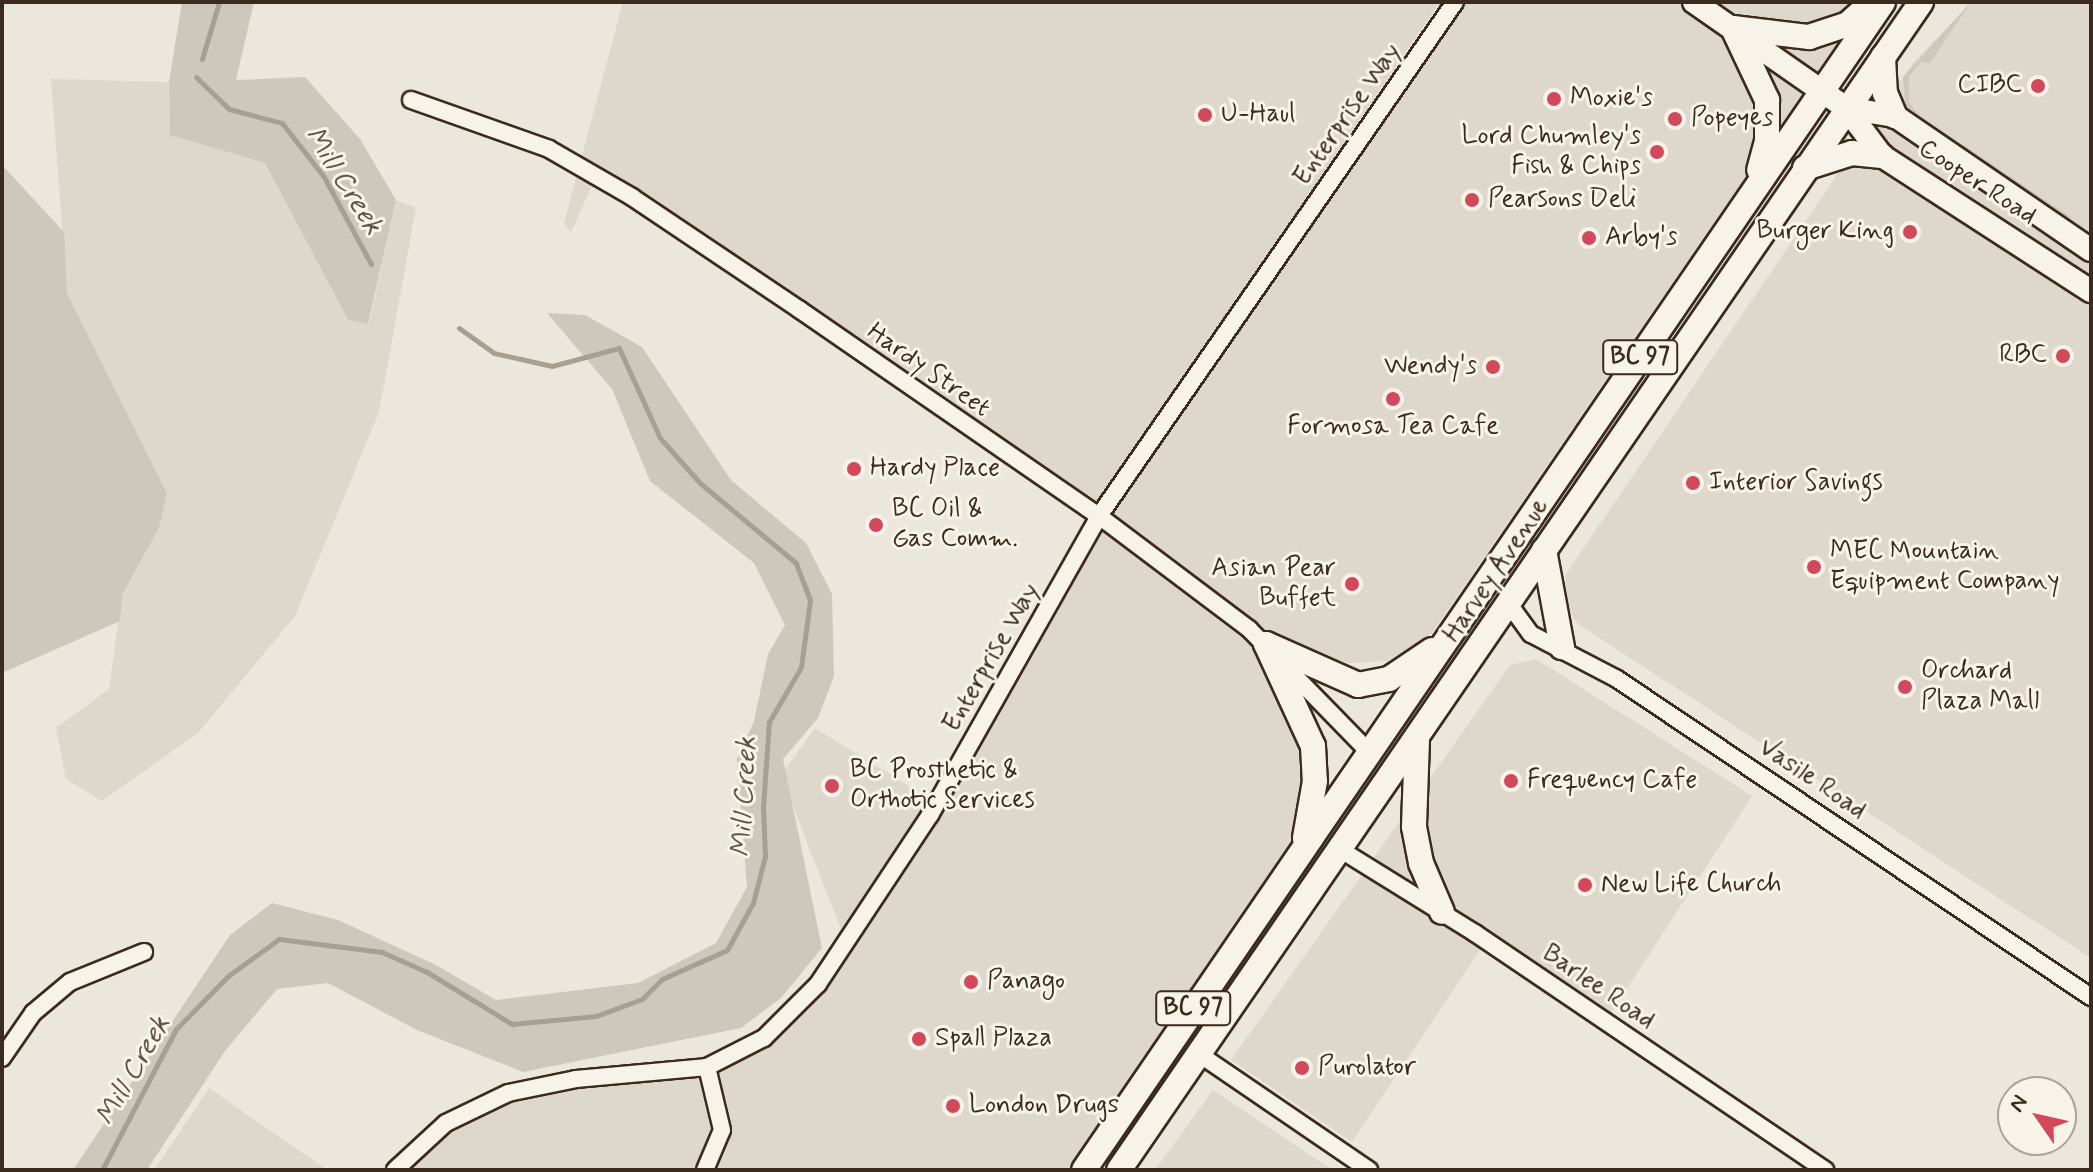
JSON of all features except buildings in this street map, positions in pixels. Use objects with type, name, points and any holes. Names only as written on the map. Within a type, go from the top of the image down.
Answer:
[{"type":"highway","points":[[1733,28],[1809,37],[1848,24],[1872,2]]},
{"type":"highway","name":"Harvey Avenue","points":[[1084,1170],[1883,2]]},
{"type":"highway","name":"Harvey Avenue","points":[[1119,1170],[1921,2]]},
{"type":"highway","points":[[1733,28],[1767,100],[1767,141],[1754,188]]},
{"type":"highway","points":[[1883,57],[1885,93],[1895,116]]},
{"type":"highway","points":[[1805,168],[1852,153],[1882,156]]},
{"type":"highway","points":[[1509,604],[1507,574],[1525,525]]},
{"type":"highway","points":[[1544,550],[1562,647]]},
{"type":"highway","points":[[1266,644],[1358,685],[1389,679],[1444,641]]},
{"type":"highway","points":[[1266,644],[1313,746],[1315,781],[1304,847]]},
{"type":"highway","points":[[1417,740],[1414,827],[1421,863],[1442,912]]},
{"type":"highway","points":[[1360,822],[1372,781],[1370,753]]},
{"type":"highway","points":[[1199,1054],[1195,1030],[1207,988]]},
{"type":"main road","name":"Cooper Road","points":[[1694,2],[1846,108],[1882,156],[2091,291]]},
{"type":"main road","name":"Cooper Road","points":[[1846,108],[1895,116],[2091,250]]},
{"type":"street","name":"Enterprise Way","points":[[395,1170],[446,1123],[508,1093],[576,1079],[707,1067],[764,1038],[818,984],[930,815],[1099,516],[1455,2]]},
{"type":"street","name":"Hardy Street","points":[[411,100],[509,131],[632,197],[1099,516],[1266,644],[1370,753]]},
{"type":"street","name":"Vasile Road","points":[[1509,604],[1531,634],[1562,647],[2091,997]]},
{"type":"street","name":"Barlee Road","points":[[1341,850],[1442,912],[1825,1170]]},
{"type":"street","points":[[2,1058],[33,1013],[70,982],[144,952]]},
{"type":"street","points":[[1199,1054],[1369,1170]]},
{"type":"street","points":[[705,1170],[722,1130],[707,1067]]},
{"type":"shaded area","points":[[182,2],[254,2],[236,80],[305,77],[360,139],[396,200],[368,324],[348,320],[265,163],[170,135],[169,82]]},
{"type":"shaded area","points":[[623,2],[1440,2],[1098,502],[600,168],[571,232],[564,223]]},
{"type":"shaded area","points":[[1466,2],[1865,2],[1432,633],[1387,661],[1349,663],[1271,639],[1161,549],[1110,517]]},
{"type":"shaded area","points":[[1971,2],[1930,63],[1921,62],[1909,76],[1909,102],[1920,116],[2072,218],[2057,214],[1906,106],[1903,77]]},
{"type":"shaded area","points":[[1972,2],[2091,2],[2091,958],[1578,624],[1563,601],[1566,574],[1913,63]]},
{"type":"shaded area","points":[[51,79],[169,82],[170,134],[265,163],[348,320],[369,324],[396,200],[416,208],[379,412],[295,616],[198,733],[102,801],[66,779],[56,728],[109,689],[122,595],[159,528],[167,493],[67,293]]},
{"type":"shaded area","points":[[2,165],[64,232],[67,293],[167,493],[159,528],[122,595],[120,621],[2,673]]},
{"type":"shaded area","points":[[547,313],[585,315],[642,347],[731,480],[806,543],[832,594],[834,676],[818,718],[783,759],[822,948],[781,998],[741,1028],[523,1072],[417,1030],[328,983],[277,989],[225,1051],[147,1170],[73,1170],[230,935],[272,903],[338,920],[436,965],[496,1000],[638,983],[716,943],[747,887],[737,759],[754,721],[768,654],[785,625],[754,563],[650,481],[612,389]]},
{"type":"shaded area","points":[[1101,531],[1263,654],[1306,745],[1293,842],[1072,1170],[382,1170],[440,1117],[505,1085],[580,1069],[644,1069],[703,1057],[760,1032],[815,971],[842,932],[781,775],[815,728],[928,798]]},
{"type":"shaded area","points":[[1536,659],[1752,796],[1602,1027],[1482,947],[1352,1142],[1231,1060],[1510,665]]},
{"type":"shaded area","points":[[209,1088],[327,1170],[154,1170]]},
{"type":"shaded area","points":[[1213,1090],[1332,1170],[1155,1170]]},
{"type":"waterway","name":"Mill Creek","points":[[202,59],[219,2]]},
{"type":"waterway","name":"Mill Creek","points":[[196,77],[229,109],[282,123],[324,177],[371,264]]},
{"type":"waterway","name":"Mill Creek","points":[[102,1170],[176,1029],[228,976],[279,939],[382,952],[427,972],[512,1024],[596,1016],[642,999],[662,979],[727,950],[753,903],[765,856],[763,807],[769,722],[801,667],[810,600],[796,563],[700,483],[660,438],[619,348],[552,366],[494,353],[459,328]]},
{"type":"place","name":"CIBC","points":[[2038,86]]},
{"type":"place","name":"Moxie's","points":[[1554,99]]},
{"type":"place","name":"U-Haul","points":[[1205,115]]},
{"type":"place","name":"Popeyes","points":[[1675,119]]},
{"type":"place","name":"Lord Chumley's Fish & Chips","points":[[1657,152]]},
{"type":"place","name":"Pearsons Deli","points":[[1472,200]]},
{"type":"place","name":"Burger King","points":[[1910,232]]},
{"type":"place","name":"Arby's","points":[[1589,238]]},
{"type":"place","name":"RBC","points":[[2063,356]]},
{"type":"place","name":"Wendy's","points":[[1493,367]]},
{"type":"place","name":"Formosa Tea Cafe","points":[[1393,399]]},
{"type":"place","name":"Hardy Place","points":[[854,469]]},
{"type":"place","name":"Interior Savings","points":[[1693,483]]},
{"type":"place","name":"BC Oil & Gas Comm.","points":[[876,525]]},
{"type":"place","name":"MEC Mountain Equipment Company","points":[[1814,567]]},
{"type":"place","name":"Asian Pear Buffet","points":[[1352,584]]},
{"type":"place","name":"Orchard Plaza Mall","points":[[1905,687]]},
{"type":"place","name":"Frequency Cafe","points":[[1511,781]]},
{"type":"place","name":"BC Prosthetic & Orthotic Services","points":[[832,786]]},
{"type":"place","name":"New Life Church","points":[[1585,885]]},
{"type":"place","name":"Panago","points":[[971,982]]},
{"type":"place","name":"Spall Plaza","points":[[919,1039]]},
{"type":"place","name":"Purolator","points":[[1302,1068]]},
{"type":"place","name":"London Drugs","points":[[953,1106]]}]
